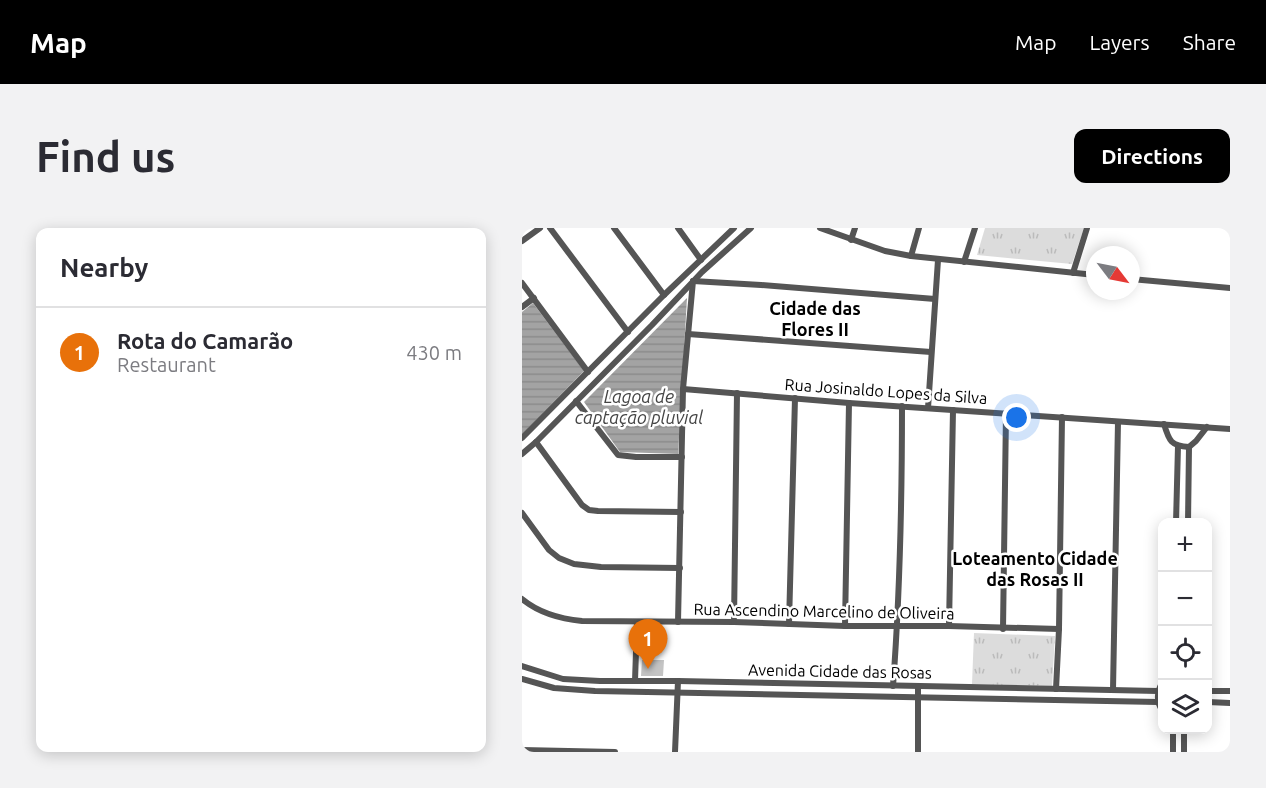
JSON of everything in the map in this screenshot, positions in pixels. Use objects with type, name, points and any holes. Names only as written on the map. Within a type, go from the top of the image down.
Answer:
[{"type":"street","points":[[522,241],[540,228]]},
{"type":"street","points":[[550,228],[628,332]]},
{"type":"street","points":[[614,228],[664,295]]},
{"type":"street","points":[[678,228],[701,260]]},
{"type":"street","points":[[522,438],[734,228]]},
{"type":"street","points":[[522,454],[693,281],[751,228]]},
{"type":"street","points":[[820,228],[885,251],[911,256],[1086,274]]},
{"type":"street","points":[[851,240],[855,228]]},
{"type":"street","points":[[911,256],[919,228]]},
{"type":"street","points":[[964,262],[975,228]]},
{"type":"street","points":[[1073,273],[1087,228]]},
{"type":"street","points":[[928,408],[938,260]]},
{"type":"street","points":[[686,274],[693,281],[935,299]]},
{"type":"street","points":[[1140,280],[1230,288]]},
{"type":"street","points":[[678,622],[683,389],[693,281]]},
{"type":"street","points":[[522,283],[588,372]]},
{"type":"street","points":[[522,308],[534,298]]},
{"type":"street","points":[[688,334],[931,352]]},
{"type":"street","name":"Rua Josinaldo Lopes da Silva","points":[[683,389],[849,403],[1230,429]]},
{"type":"street","points":[[734,622],[737,393]]},
{"type":"street","points":[[789,624],[795,398]]},
{"type":"street","points":[[576,401],[618,455],[682,457]]},
{"type":"street","points":[[845,626],[849,403]]},
{"type":"street","points":[[893,686],[902,494],[902,406]]},
{"type":"street","points":[[949,626],[953,410]]},
{"type":"street","points":[[1004,629],[1006,413]]},
{"type":"street","points":[[1056,688],[1062,417]]},
{"type":"street","points":[[1113,690],[1118,422]]},
{"type":"street","points":[[1164,424],[1168,438],[1178,446],[1189,447],[1207,427]]},
{"type":"street","points":[[536,442],[582,505],[589,510],[681,512]]},
{"type":"street","points":[[1176,518],[1178,446]]},
{"type":"street","points":[[1188,518],[1189,447]]},
{"type":"street","points":[[522,513],[549,550],[559,558],[574,564],[601,567],[680,568]]},
{"type":"street","name":"Rua Ascendino Marcelino de Oliveira","points":[[522,599],[544,612],[569,619],[1059,629]]},
{"type":"street","points":[[635,681],[637,622]]},
{"type":"street","name":"Avenida Cidade das Rosas","points":[[522,666],[563,679],[1158,691]]},
{"type":"street","name":"Avenida Cidade das Rosas","points":[[522,679],[554,688],[574,690],[1158,702]]},
{"type":"street","points":[[675,752],[678,681]]},
{"type":"street","points":[[918,686],[918,752]]},
{"type":"street","points":[[1212,692],[1230,692]]},
{"type":"street","points":[[1212,702],[1230,703]]},
{"type":"street","points":[[1173,734],[1173,752]]},
{"type":"street","points":[[1184,734],[1184,752]]},
{"type":"street","points":[[522,750],[615,752]]},
{"type":"green space","points":[[985,228],[1084,228],[1072,264],[977,255]]},
{"type":"green space","points":[[974,633],[1055,636],[1052,686],[972,684]]},
{"type":"water","name":"Lagoa de captação pluvial","points":[[687,298],[678,454],[620,452],[584,402]]},
{"type":"water","name":"Lagoa de captação pluvial","points":[[533,303],[584,371],[522,434],[522,312]]},
{"type":"building","points":[[642,660],[664,660],[663,676],[641,676]]},
{"type":"place","name":"Rota do Camarão","points":[[648,669]]},
{"type":"district","name":"Cidade das Flores II","points":[[815,318]]},
{"type":"district","name":"Loteamento Cidade das Rosas II","points":[[1035,568]]}]
